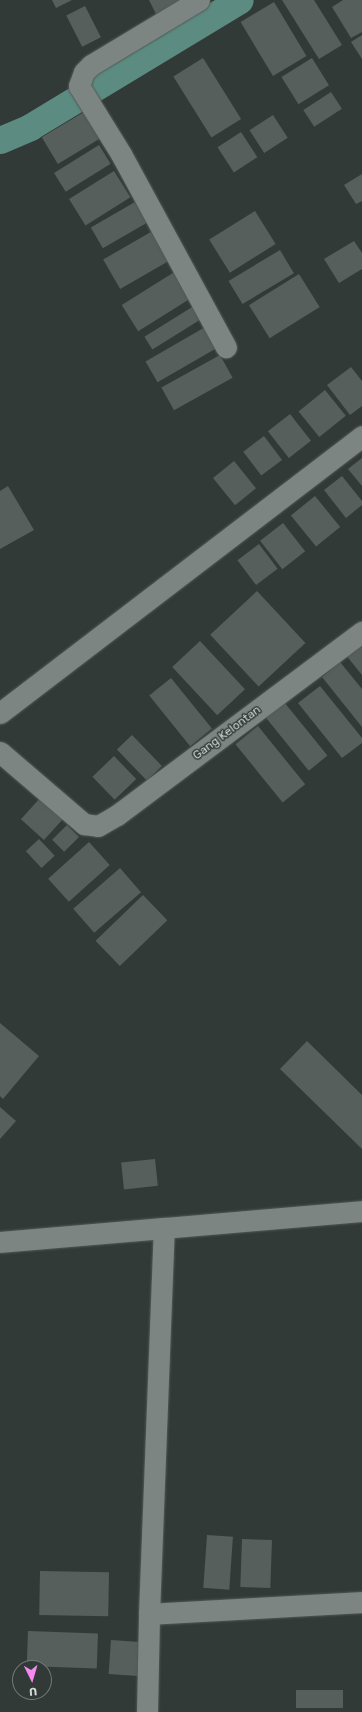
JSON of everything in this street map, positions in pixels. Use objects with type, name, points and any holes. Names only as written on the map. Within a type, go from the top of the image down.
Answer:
[{"type":"street","points":[[199,0],[91,65],[84,72],[79,86],[121,154],[226,347]]},
{"type":"street","points":[[0,713],[362,436]]},
{"type":"street","name":"Gang Kelontan","points":[[0,752],[78,819],[89,826],[104,824],[362,632]]},
{"type":"street","points":[[0,1242],[362,1211]]},
{"type":"street","points":[[147,1712],[149,1614],[164,1228]]},
{"type":"street","points":[[149,1614],[362,1602]]},
{"type":"building","points":[[52,0],[72,0],[56,8]]},
{"type":"building","points":[[149,0],[185,0],[156,14]]},
{"type":"building","points":[[282,0],[314,0],[342,45],[319,59]]},
{"type":"building","points":[[343,0],[362,0],[362,32],[351,38],[332,7]]},
{"type":"building","points":[[274,2],[306,56],[273,76],[241,22]]},
{"type":"building","points":[[85,6],[101,37],[82,47],[66,16]]},
{"type":"building","points":[[362,35],[362,59],[351,42]]},
{"type":"building","points":[[203,58],[241,119],[211,138],[173,77]]},
{"type":"building","points":[[312,58],[329,85],[298,104],[281,77]]},
{"type":"building","points":[[331,92],[342,109],[314,127],[303,110]]},
{"type":"building","points":[[89,109],[105,136],[58,164],[42,137]]},
{"type":"building","points":[[273,115],[288,138],[264,153],[250,130]]},
{"type":"building","points":[[241,132],[257,157],[234,172],[218,147]]},
{"type":"building","points":[[99,145],[111,164],[66,192],[54,173]]},
{"type":"building","points":[[114,171],[130,197],[85,225],[69,199]]},
{"type":"building","points":[[362,174],[362,201],[356,204],[344,185]]},
{"type":"building","points":[[135,202],[147,223],[103,248],[91,228]]},
{"type":"building","points":[[255,211],[276,244],[230,273],[209,240]]},
{"type":"building","points":[[156,229],[173,258],[120,289],[103,260]]},
{"type":"building","points":[[354,241],[362,253],[362,269],[339,283],[324,259]]},
{"type":"building","points":[[280,250],[294,273],[242,304],[229,281]]},
{"type":"building","points":[[176,271],[192,297],[138,331],[122,305]]},
{"type":"building","points":[[299,274],[320,307],[270,338],[249,305]]},
{"type":"building","points":[[197,304],[205,317],[152,350],[144,337]]},
{"type":"building","points":[[207,326],[219,347],[158,382],[146,362]]},
{"type":"building","points":[[220,355],[233,378],[174,410],[161,387]]},
{"type":"building","points":[[351,367],[362,381],[362,406],[350,415],[327,385]]},
{"type":"building","points":[[325,390],[346,416],[319,437],[299,411]]},
{"type":"building","points":[[290,414],[311,441],[289,458],[268,431]]},
{"type":"building","points":[[264,436],[282,460],[261,476],[243,452]]},
{"type":"building","points":[[362,458],[362,486],[348,469]]},
{"type":"building","points":[[234,461],[256,488],[235,505],[213,478]]},
{"type":"building","points":[[342,476],[362,501],[362,505],[346,518],[324,490]]},
{"type":"building","points":[[8,486],[34,530],[0,549],[0,491]]},
{"type":"building","points":[[315,496],[340,527],[316,547],[291,516]]},
{"type":"building","points":[[283,523],[305,551],[282,569],[260,541]]},
{"type":"building","points":[[259,544],[278,569],[256,585],[237,560]]},
{"type":"building","points":[[257,591],[305,643],[259,687],[210,635]]},
{"type":"building","points":[[362,640],[362,675],[345,654]]},
{"type":"building","points":[[200,641],[245,689],[217,715],[172,667]]},
{"type":"building","points":[[340,662],[362,689],[362,727],[322,677]]},
{"type":"building","points":[[171,678],[212,729],[190,746],[149,696]]},
{"type":"building","points":[[320,686],[362,738],[362,743],[342,758],[298,703]]},
{"type":"building","points":[[284,702],[327,756],[309,771],[265,717]]},
{"type":"building","points":[[258,726],[305,784],[283,803],[235,744]]},
{"type":"building","points":[[132,735],[162,766],[147,781],[117,750]]},
{"type":"building","points":[[114,756],[136,779],[115,800],[92,777]]},
{"type":"building","points":[[41,797],[64,818],[44,840],[21,819]]},
{"type":"building","points":[[67,825],[79,837],[64,852],[52,840]]},
{"type":"building","points":[[39,839],[55,856],[42,868],[26,851]]},
{"type":"building","points":[[89,842],[110,865],[69,902],[48,879]]},
{"type":"building","points":[[120,868],[141,892],[94,933],[73,909]]},
{"type":"building","points":[[143,895],[167,920],[120,966],[96,941]]},
{"type":"building","points":[[0,1023],[39,1056],[3,1099],[0,1096]]},
{"type":"building","points":[[307,1041],[362,1095],[362,1149],[280,1069]]},
{"type":"building","points":[[0,1107],[16,1121],[0,1139]]},
{"type":"building","points":[[155,1159],[158,1186],[124,1189],[121,1163]]},
{"type":"building","points":[[207,1535],[233,1537],[229,1590],[203,1588]]},
{"type":"building","points":[[242,1539],[272,1540],[270,1588],[240,1587]]},
{"type":"building","points":[[40,1571],[109,1572],[108,1616],[39,1615]]},
{"type":"building","points":[[28,1631],[98,1633],[97,1668],[52,1667],[52,1660],[27,1660]]},
{"type":"building","points":[[111,1640],[140,1642],[138,1676],[109,1674]]},
{"type":"building","points":[[296,1690],[343,1690],[343,1708],[296,1708]]},
{"type":"waterway","points":[[0,140],[30,127],[240,0]]}]
